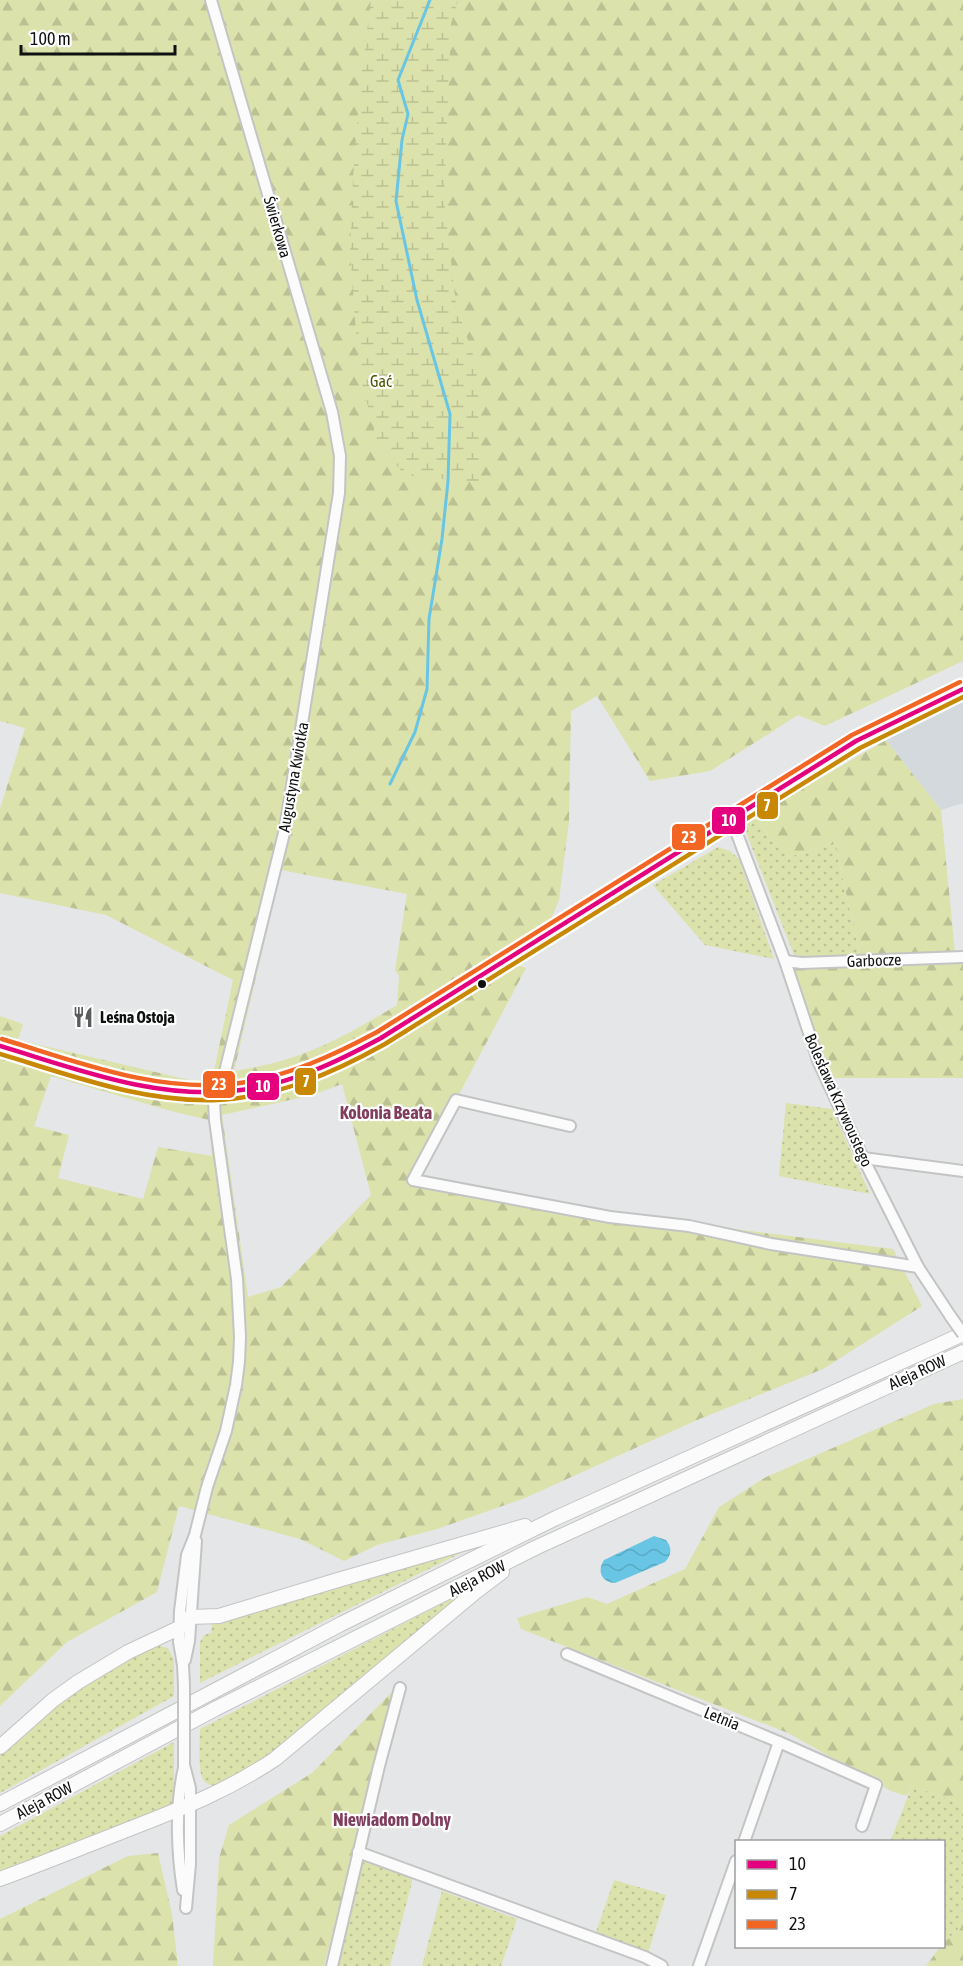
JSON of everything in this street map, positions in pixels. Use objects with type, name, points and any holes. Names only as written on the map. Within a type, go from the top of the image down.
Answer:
[{"type":"main road","points":[[0,1046],[122,1081],[168,1090],[217,1092],[283,1082],[319,1070],[354,1054],[856,741],[963,689]]},
{"type":"main road","name":"Aleja ROW","points":[[0,1804],[341,1624],[556,1518],[963,1334]]},
{"type":"main road","name":"Aleja ROW","points":[[0,1824],[215,1710],[536,1548],[963,1352]]},
{"type":"main road","points":[[0,1747],[53,1700],[78,1682],[128,1652],[179,1628],[190,1617],[219,1617],[470,1541],[556,1518]]},
{"type":"main road","points":[[0,1879],[184,1807],[227,1788],[275,1759],[473,1594],[536,1548]]},
{"type":"street","name":"Świerkowa","points":[[210,0],[332,412],[340,456]]},
{"type":"street","name":"Augustyna Kwiotka","points":[[195,1535],[207,1487],[226,1431],[236,1385],[239,1354],[237,1279],[214,1101],[222,1084],[285,829],[339,493],[340,456]]},
{"type":"street","name":"Bolesława Krzywoustego","points":[[732,819],[785,961],[819,1063],[863,1158],[918,1267],[963,1334]]},
{"type":"street","name":"Garbocze","points":[[785,961],[802,963],[963,957]]},
{"type":"street","points":[[570,1126],[456,1100],[412,1180],[610,1217],[689,1226],[771,1244],[918,1267]]},
{"type":"street","points":[[863,1158],[963,1171]]},
{"type":"street","points":[[183,1665],[189,1641],[196,1557],[195,1535]]},
{"type":"street","points":[[184,1807],[180,1871],[186,1908],[190,1863],[184,1807],[178,1790],[184,1765],[183,1665],[179,1628],[184,1572],[187,1555],[195,1535]]},
{"type":"street","name":"Letnia","points":[[567,1654],[876,1785],[862,1826]]},
{"type":"street","points":[[332,1966],[358,1852],[400,1688]]},
{"type":"street","points":[[745,1840],[779,1742]]},
{"type":"street","points":[[358,1852],[634,1953],[662,1966]]},
{"type":"street","points":[[699,1966],[735,1864]]},
{"type":"shaded area","points":[[963,700],[963,803],[941,810],[886,740]]},
{"type":"green space","name":"Gać","points":[[0,0],[963,0],[963,661],[825,726],[798,715],[710,771],[650,781],[597,696],[571,711],[569,821],[559,900],[551,919],[495,956],[526,968],[456,1100],[408,1182],[622,1224],[688,1232],[703,1225],[893,1249],[922,1306],[823,1369],[697,1420],[525,1498],[437,1529],[377,1545],[344,1561],[300,1539],[179,1506],[157,1592],[67,1642],[0,1706],[0,1016],[23,1024],[18,1040],[211,1085],[233,980],[106,915],[0,893],[0,809],[25,728],[0,721]],"holes":[[[281,870],[407,894],[395,970],[399,976],[397,1005],[320,1047],[280,1061],[234,1071]],[[51,1076],[209,1120],[212,1156],[158,1147],[143,1199],[58,1178],[69,1135],[34,1126]],[[342,1084],[371,1195],[281,1287],[248,1297],[222,1115],[312,1095]]]},
{"type":"green space","points":[[371,0],[458,0],[451,24],[444,200],[456,305],[475,361],[480,400],[481,483],[405,475],[378,444],[359,372],[350,252],[360,87]]},
{"type":"green space","points":[[886,740],[941,810],[955,953],[860,955],[835,844],[788,857],[753,817]]},
{"type":"green space","points":[[753,817],[788,857],[835,844],[860,955],[814,957],[794,955],[742,822]]},
{"type":"green space","points":[[718,847],[730,851],[739,859],[774,959],[705,945],[653,885]]},
{"type":"green space","points":[[963,963],[963,1078],[833,1078],[791,967]]},
{"type":"green space","points":[[786,1103],[832,1109],[870,1194],[779,1176]]},
{"type":"green space","points":[[963,1399],[963,1804],[912,1786],[907,1796],[891,1791],[788,1733],[521,1629],[517,1618],[587,1597],[607,1604],[685,1569],[719,1507],[766,1477],[934,1404]]},
{"type":"green space","points":[[485,1541],[200,1683],[200,1642],[204,1635],[211,1633],[212,1624]]},
{"type":"green space","points":[[474,1587],[272,1753],[217,1786],[204,1781],[200,1764],[200,1729]]},
{"type":"green space","points":[[159,1646],[168,1648],[174,1660],[174,1696],[0,1793],[0,1754],[56,1707],[95,1679]]},
{"type":"green space","points":[[396,1688],[324,1966],[213,1966],[219,1858],[229,1825],[312,1773]]},
{"type":"green space","points":[[174,1742],[174,1804],[0,1872],[0,1836]]},
{"type":"green space","points":[[912,1786],[963,1804],[963,1909],[959,1928],[945,1942],[945,1840],[891,1840]]},
{"type":"green space","points":[[158,1853],[172,1914],[178,1966],[0,1966],[0,1919],[128,1856]]},
{"type":"green space","points":[[361,1859],[412,1875],[390,1966],[337,1966]]},
{"type":"green space","points":[[614,1880],[666,1895],[648,1953],[595,1935]]},
{"type":"green space","points":[[442,1891],[517,1919],[501,1966],[422,1966]]},
{"type":"green space","points":[[963,1909],[963,1966],[926,1966],[939,1948],[945,1948],[945,1942],[959,1928]]},
{"type":"water","points":[[654,1536],[666,1540],[669,1545],[670,1554],[665,1562],[615,1583],[606,1581],[601,1572],[604,1560]]},
{"type":"waterway","points":[[390,784],[415,732],[427,689],[429,619],[442,539],[448,481],[450,414],[417,300],[396,201],[402,140],[408,114],[398,80],[430,0]]},
{"type":"transit line","name":"23","points":[[2,1039],[119,1074],[179,1084],[240,1083],[311,1064],[377,1032],[852,735],[960,682]]},
{"type":"transit line","name":"10","points":[[0,1046],[118,1081],[179,1091],[241,1090],[278,1083],[313,1071],[381,1038],[856,741],[963,689]]},
{"type":"transit line","name":"7","points":[[0,1054],[107,1086],[190,1100],[240,1098],[305,1082],[345,1065],[385,1044],[860,748],[963,697]]},
{"type":"place","name":"Leśna Ostoja","points":[[83,1017]]},
{"type":"district","name":"Kolonia Beata","points":[[386,1112]]},
{"type":"district","name":"Niewiadom Dolny","points":[[392,1819]]}]
